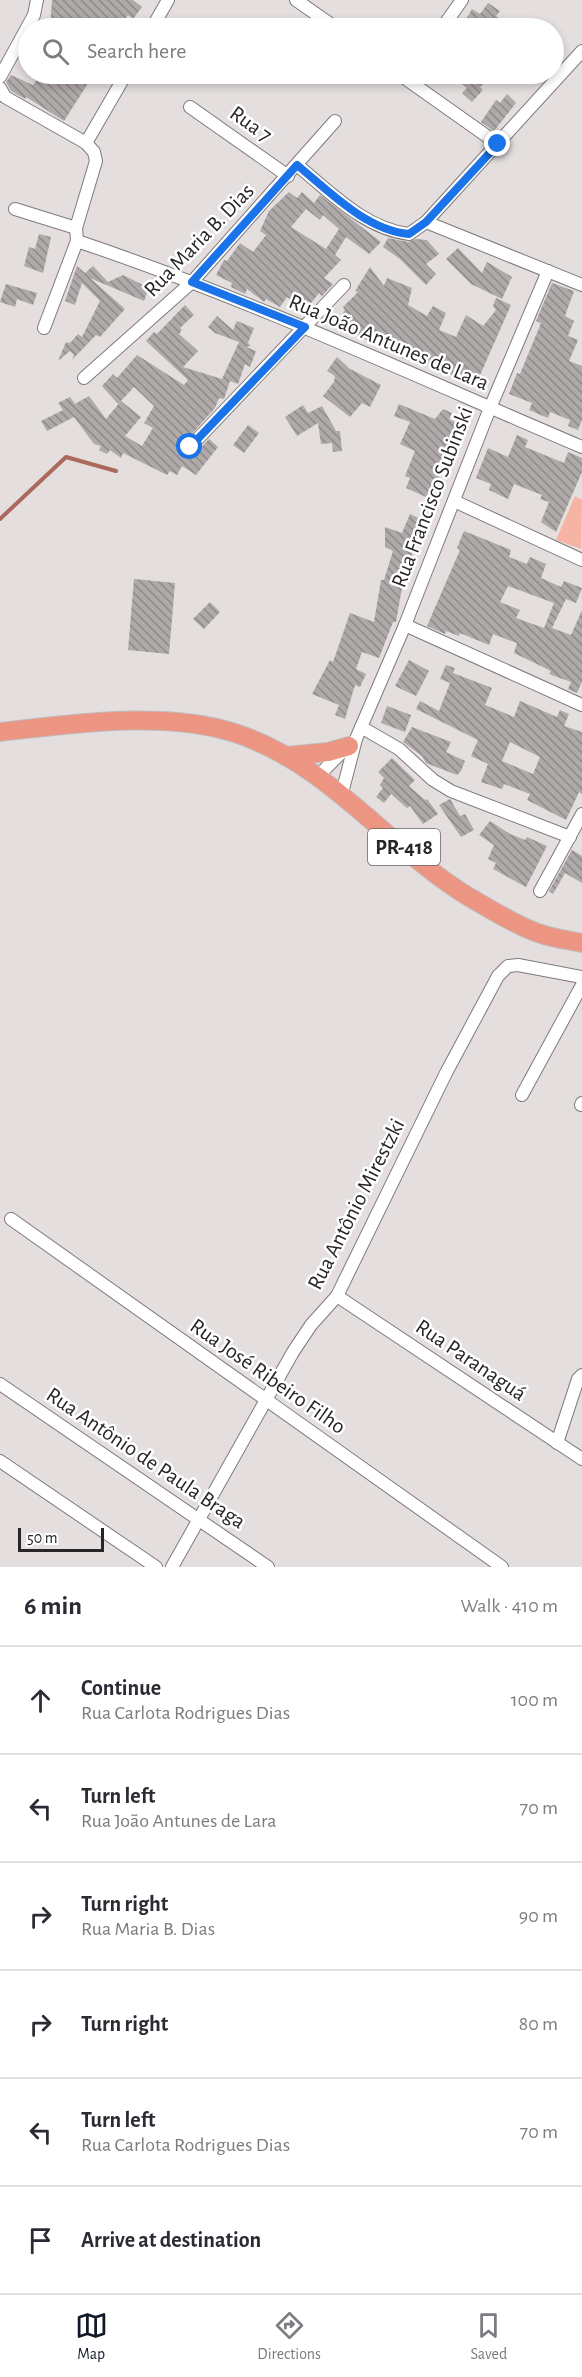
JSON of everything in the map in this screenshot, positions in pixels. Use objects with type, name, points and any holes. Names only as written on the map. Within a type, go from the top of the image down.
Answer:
[{"type":"highway","name":"PR-418","points":[[1,735],[106,722],[187,723],[235,733],[286,756],[318,776],[342,793],[408,851],[468,896],[536,933],[582,943]]},
{"type":"highway","points":[[286,756],[328,752],[352,743]]},
{"type":"street","points":[[32,18],[37,0]]},
{"type":"street","points":[[158,18],[168,0]]},
{"type":"street","points":[[296,0],[322,18]]},
{"type":"street","points":[[449,18],[462,0]]},
{"type":"street","points":[[0,77],[18,44]]},
{"type":"street","points":[[564,71],[582,51]]},
{"type":"street","points":[[86,143],[120,84]]},
{"type":"street","points":[[417,84],[498,144]]},
{"type":"street","points":[[297,165],[373,223],[395,232],[409,234],[426,222],[552,84]]},
{"type":"street","points":[[0,88],[5,97],[86,143],[94,152],[96,161],[77,235],[44,328]]},
{"type":"street","name":"Rua 7","points":[[190,106],[288,176]]},
{"type":"street","name":"Rua Maria B. Dias","points":[[84,378],[192,282],[335,121]]},
{"type":"street","name":"Rua João Antunes de Lara","points":[[15,209],[305,327],[582,447]]},
{"type":"street","points":[[426,222],[582,285]]},
{"type":"street","name":"Rua Francisco Subinski","points":[[318,776],[352,743],[361,727],[405,625],[490,408],[548,271]]},
{"type":"street","points":[[190,447],[344,285]]},
{"type":"street","points":[[454,501],[582,560]]},
{"type":"street","points":[[405,625],[582,705]]},
{"type":"street","points":[[361,727],[399,749],[433,780],[452,791],[570,837]]},
{"type":"street","name":"Rua Francisco Subinski","points":[[342,793],[352,743]]},
{"type":"street","points":[[540,891],[582,814]]},
{"type":"street","name":"Rua Antônio Mirestzki","points":[[172,1567],[302,1337],[337,1296],[446,1073],[498,976],[508,966],[518,965],[582,977]]},
{"type":"street","points":[[522,1095],[582,985]]},
{"type":"street","name":"Rua José Ribeiro Filho","points":[[10,1219],[502,1567]]},
{"type":"street","name":"Rua Paranaguá","points":[[337,1296],[582,1459]]},
{"type":"street","points":[[557,1443],[578,1378],[582,1375]]},
{"type":"street","name":"Rua Antônio de Paula Braga","points":[[0,1384],[268,1567]]},
{"type":"street","points":[[0,1461],[156,1567]]},
{"type":"shaded area","points":[[575,496],[582,500],[581,549],[556,540]]},
{"type":"building","points":[[52,0],[133,0],[142,7],[134,18],[128,15],[126,18],[51,18]]},
{"type":"building","points":[[488,3],[500,11],[496,16],[499,18],[467,18],[472,9],[480,14]]},
{"type":"building","points":[[11,75],[18,78],[18,84],[88,84],[64,121],[26,97],[25,99],[11,91],[6,82]]},
{"type":"building","points":[[462,84],[483,84],[480,87],[483,90],[472,102],[462,93],[467,88]]},
{"type":"building","points":[[507,94],[516,103],[494,131],[481,122],[496,100],[500,103]]},
{"type":"building","points":[[289,192],[297,198],[302,192],[314,203],[320,195],[381,242],[369,254],[346,237],[335,255],[341,260],[324,278],[333,284],[322,296],[319,293],[305,311],[287,297],[280,307],[266,299],[264,302],[247,289],[245,294],[231,287],[232,283],[216,275],[224,260],[227,261],[240,243],[253,252],[266,235],[260,231],[269,211]],"holes":[[[306,209],[320,220],[323,215],[339,229],[326,249],[291,227]]]},
{"type":"building","points":[[39,234],[51,237],[43,273],[24,266],[29,247],[35,249]]},
{"type":"building","points":[[388,238],[408,242],[416,239],[427,240],[439,254],[426,264],[436,274],[426,285],[400,259],[383,247]]},
{"type":"building","points":[[458,248],[482,273],[487,262],[512,277],[502,299],[471,284],[446,259]]},
{"type":"building","points":[[77,266],[85,273],[93,266],[108,282],[123,275],[149,288],[144,301],[90,278],[125,309],[100,337],[96,335],[72,360],[74,355],[70,351],[58,361],[66,342],[70,343],[78,334],[82,337],[100,301],[82,283],[75,305],[65,301]]},
{"type":"building","points":[[370,267],[384,286],[387,278],[412,288],[408,305],[427,316],[433,306],[446,313],[439,330],[456,337],[466,315],[483,326],[496,310],[493,306],[496,298],[511,305],[477,382],[456,372],[454,376],[408,355],[406,360],[398,356],[400,350],[384,344],[381,348],[336,323],[345,310],[343,307],[358,292],[355,291]]},
{"type":"building","points":[[552,283],[574,291],[565,316],[574,321],[568,336],[578,340],[569,361],[582,366],[582,420],[578,430],[568,426],[570,420],[550,412],[548,418],[529,410],[532,403],[509,394],[517,373],[520,374],[541,323],[536,321]]},
{"type":"building","points":[[6,284],[37,293],[33,305],[17,299],[15,307],[0,302]]},
{"type":"building","points":[[185,305],[194,315],[180,328],[182,330],[179,334],[198,351],[183,367],[222,379],[239,342],[215,333],[208,327],[217,316],[233,330],[237,321],[254,328],[248,343],[251,346],[246,347],[256,351],[250,367],[245,364],[238,384],[230,381],[224,399],[219,398],[215,408],[182,445],[182,450],[189,455],[196,453],[209,439],[218,447],[196,475],[182,466],[177,475],[170,471],[167,475],[123,453],[121,458],[110,450],[107,454],[99,450],[101,446],[94,444],[74,417],[47,431],[41,421],[63,410],[58,403],[70,397],[75,404],[89,396],[106,419],[121,401],[141,417],[125,436],[142,446],[153,428],[144,423],[154,406],[134,387],[118,404],[102,386],[113,374],[117,378],[137,355],[184,385],[188,380],[146,341],[154,332],[157,334]]},
{"type":"building","points":[[337,357],[350,369],[381,385],[370,407],[362,403],[350,417],[323,396],[334,382],[335,376],[327,371]]},
{"type":"building","points":[[399,404],[435,419],[443,409],[452,413],[449,419],[466,427],[459,444],[454,442],[438,479],[435,478],[426,497],[406,488],[410,478],[405,476],[415,451],[400,444],[410,422],[394,416]]},
{"type":"building","points":[[303,405],[308,413],[322,406],[336,431],[340,431],[342,451],[333,452],[332,443],[321,444],[318,423],[297,436],[285,417]]},
{"type":"building","points":[[248,425],[259,433],[244,453],[233,445]]},
{"type":"building","points":[[517,435],[528,440],[525,447],[564,463],[568,452],[582,458],[582,472],[556,532],[541,522],[549,502],[540,499],[542,495],[514,484],[508,499],[489,490],[491,484],[476,478],[488,448],[508,457]]},
{"type":"building","points":[[410,514],[425,521],[410,560],[413,561],[406,583],[403,582],[396,622],[393,622],[379,658],[362,652],[356,669],[366,674],[360,687],[355,685],[345,719],[335,715],[339,705],[312,694],[330,660],[333,662],[350,613],[374,622],[381,580],[384,580],[393,551],[385,547],[385,527],[402,533]]},
{"type":"building","points":[[464,531],[511,550],[509,557],[527,564],[530,557],[546,564],[541,578],[561,587],[564,581],[582,588],[576,603],[566,599],[552,628],[571,635],[582,610],[582,682],[577,693],[568,689],[571,682],[549,674],[551,671],[514,653],[517,643],[493,634],[489,645],[460,633],[459,636],[446,631],[445,634],[427,626],[460,550],[457,548]],"holes":[[[508,586],[554,603],[544,628],[516,618],[520,610],[500,602]]]},
{"type":"building","points":[[134,579],[175,583],[169,654],[128,650]]},
{"type":"building","points":[[210,602],[220,612],[204,629],[193,619]]},
{"type":"building","points":[[409,660],[429,671],[416,696],[395,686]]},
{"type":"building","points":[[446,665],[455,668],[453,673],[492,688],[485,705],[514,717],[520,701],[557,717],[560,710],[569,714],[564,726],[582,732],[582,794],[579,792],[566,820],[527,800],[530,794],[504,784],[502,789],[481,782],[488,764],[471,756],[478,740],[416,709],[420,701],[439,711],[450,683],[440,679]],"holes":[[[510,742],[540,757],[533,774],[502,761]]]},
{"type":"building","points":[[387,706],[411,715],[405,732],[381,723]]},
{"type":"building","points":[[412,727],[451,742],[446,752],[465,761],[461,771],[457,775],[426,763],[422,756],[403,742]]},
{"type":"building","points":[[392,758],[415,780],[409,786],[425,800],[427,799],[438,814],[423,824],[410,806],[407,808],[391,794],[384,803],[376,797],[383,788],[380,785],[384,778],[378,772]]},
{"type":"building","points":[[450,799],[460,816],[465,814],[474,830],[461,837],[439,805]]},
{"type":"building","points":[[490,821],[510,834],[525,840],[527,837],[547,846],[526,887],[493,869],[496,863],[488,859],[494,845],[479,835]]},
{"type":"building","points":[[572,850],[582,856],[582,883],[565,873],[553,894],[549,891]]},
{"type":"waterway","points":[[0,519],[66,457],[116,471]]},
{"type":"route","points":[[190,447],[305,327],[192,282],[297,165],[373,223],[395,232],[409,234],[426,222],[498,144]]}]
